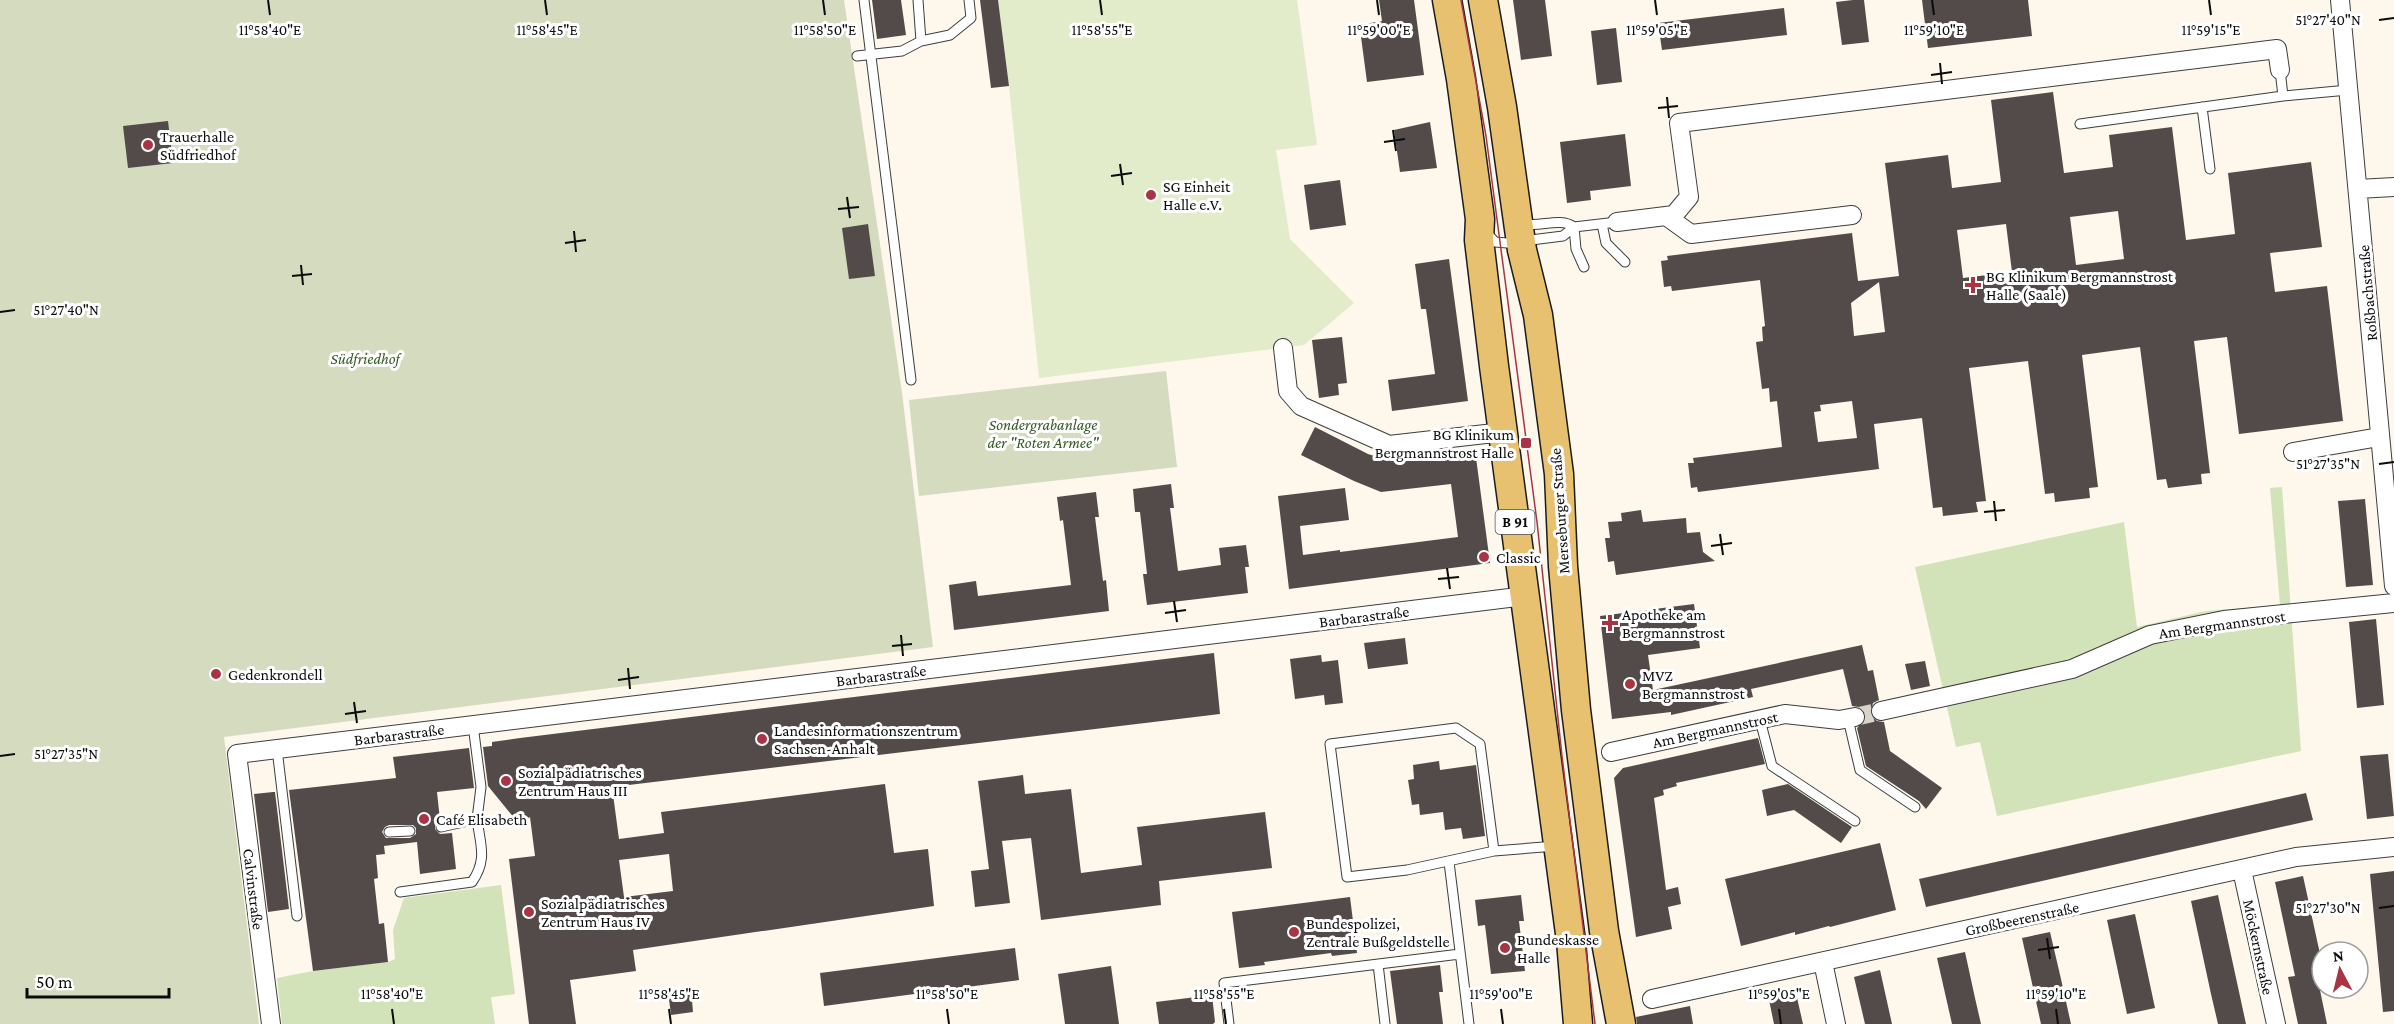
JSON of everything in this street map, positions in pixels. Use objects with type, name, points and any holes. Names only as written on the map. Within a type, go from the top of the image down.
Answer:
[{"type":"main road","name":"B 91","points":[[1447,0],[1461,79],[1480,219],[1479,240],[1576,979],[1578,1024]]},
{"type":"main road","name":"Merseburger Straße","points":[[1483,0],[1502,107],[1519,230],[1538,315],[1559,474],[1563,566],[1576,710],[1604,931],[1621,1024]]},
{"type":"street","name":"Roßbachstraße","points":[[2340,0],[2358,189],[2386,416],[2379,437],[2394,586]]},
{"type":"street","points":[[1610,223],[1674,215],[1689,197],[1679,123],[2020,88],[2277,50],[2280,70]]},
{"type":"street","points":[[2358,189],[2394,187]]},
{"type":"street","points":[[1666,216],[1691,234],[1852,215]]},
{"type":"street","points":[[1282,348],[1288,391],[1301,406],[1389,445],[1503,432]]},
{"type":"street","points":[[2292,452],[2379,437]]},
{"type":"street","name":"Barbarastraße","points":[[237,754],[1526,596]]},
{"type":"street","name":"Am Bergmannstrost","points":[[1881,711],[2072,669],[2150,635],[2224,620],[2394,603]]},
{"type":"street","name":"Am Bergmannstrost","points":[[1611,752],[1785,714],[1839,720],[1851,718]]},
{"type":"street","name":"Calvinstraße","points":[[237,754],[271,1024]]},
{"type":"street","name":"Großbeerenstraße","points":[[1652,999],[2296,857],[2394,847]]},
{"type":"street","name":"Möckernstraße","points":[[2242,870],[2276,1024]]},
{"type":"street","points":[[1823,962],[1836,1024]]},
{"type":"lane","points":[[864,0],[910,380]]},
{"type":"lane","points":[[918,0],[921,41]]},
{"type":"lane","points":[[858,56],[902,51],[921,41],[950,35],[971,18],[969,0]]},
{"type":"lane","points":[[2280,70],[2283,96]]},
{"type":"lane","points":[[2080,124],[2283,96],[2348,90]]},
{"type":"lane","points":[[2202,107],[2210,170]]},
{"type":"lane","points":[[1480,219],[1483,229],[1495,242],[1519,230],[1563,237],[1574,228],[1610,223],[1606,243],[1625,262]]},
{"type":"lane","points":[[1519,230],[1522,223],[1529,226],[1569,223],[1574,228],[1576,249],[1584,267]]},
{"type":"lane","points":[[1851,718],[1860,770],[1915,807]]},
{"type":"lane","points":[[1760,720],[1772,766],[1855,821]]},
{"type":"lane","points":[[400,892],[472,882],[480,870],[483,860],[477,819],[481,787],[473,725]]},
{"type":"lane","points":[[1330,744],[1456,728],[1480,744],[1494,851]]},
{"type":"lane","points":[[1328,733],[1347,877],[1407,870],[1494,851],[1559,846]]},
{"type":"lane","points":[[277,749],[297,916]]},
{"type":"lane","points":[[441,826],[477,819]]},
{"type":"lane","points":[[388,832],[410,831]]},
{"type":"lane","points":[[1449,862],[1469,1024]]},
{"type":"lane","points":[[1229,1024],[1224,983],[1460,954]]},
{"type":"lane","points":[[1378,964],[1385,1024]]},
{"type":"green space","name":"Südfriedhof","points":[[0,0],[844,0],[902,393],[933,647],[224,737],[259,1024],[0,1024]]},
{"type":"green space","name":"SG Einheit Halle e.V.","points":[[998,0],[1297,0],[1317,145],[1276,150],[1290,239],[1354,303],[1304,345],[1039,378]]},
{"type":"green space","name":"Sondergrabanlage der \"Roten Armee\"","points":[[1166,371],[1177,467],[919,496],[909,400]]},
{"type":"green space","points":[[2282,487],[2301,751],[1997,816],[1980,742],[1956,747],[1915,567],[2124,522],[2137,627],[2206,611],[2280,605],[2270,488]]},
{"type":"green space","points":[[501,885],[515,994],[491,997],[495,1024],[282,1024],[277,978],[388,962],[395,959],[393,930],[404,898]]},
{"type":"building","points":[[872,0],[901,0],[906,35],[877,39]]},
{"type":"building","points":[[980,0],[998,0],[1009,86],[991,88]]},
{"type":"building","points":[[1379,0],[1414,0],[1424,75],[1367,82],[1361,37],[1367,36],[1365,24],[1382,21]]},
{"type":"building","points":[[1513,0],[1545,0],[1552,56],[1521,60]]},
{"type":"building","points":[[1864,0],[1869,42],[1842,45],[1836,2]]},
{"type":"building","points":[[1922,0],[2028,0],[2032,36],[1928,48]]},
{"type":"building","points":[[1784,8],[1787,35],[1662,50],[1658,23]]},
{"type":"building","points":[[1616,28],[1622,82],[1597,85],[1591,31]]},
{"type":"building","points":[[2053,92],[2064,173],[2113,167],[2109,135],[2172,127],[2186,240],[2235,234],[2228,173],[2311,162],[2322,247],[2270,253],[2275,292],[2327,286],[2343,421],[2239,434],[2227,337],[2194,341],[2210,473],[2201,474],[2202,484],[2168,488],[2166,479],[2157,480],[2140,347],[2082,355],[2098,487],[2089,488],[2090,498],[2055,502],[2054,493],[2045,494],[2028,361],[1969,368],[1986,501],[1976,502],[1978,512],[1943,516],[1942,507],[1933,508],[1922,418],[1874,424],[1879,469],[1698,492],[1697,487],[1691,488],[1688,463],[1694,463],[1693,458],[1782,447],[1777,401],[1770,402],[1769,388],[1762,389],[1756,342],[1763,341],[1762,327],[1765,326],[1760,280],[1672,291],[1671,286],[1664,287],[1661,261],[1668,260],[1667,256],[1852,233],[1858,281],[1899,276],[1885,163],[1948,155],[1952,188],[2001,182],[1991,100]],"holes":[[[2118,211],[2124,259],[2076,265],[2070,217]],[[2006,224],[2012,272],[1963,278],[1957,230]],[[1879,282],[1885,332],[1854,336],[1851,303]],[[1852,401],[1857,438],[1818,442],[1814,412],[1821,411],[1820,405]]]},
{"type":"building","name":"Trauerhalle Südfriedhof","points":[[168,121],[173,163],[128,168],[123,126]]},
{"type":"building","points":[[1430,122],[1437,168],[1400,172],[1394,130]]},
{"type":"building","points":[[1625,134],[1631,186],[1590,191],[1591,200],[1567,203],[1560,142]]},
{"type":"building","points":[[1340,180],[1346,225],[1310,230],[1304,185]]},
{"type":"building","points":[[868,224],[875,276],[849,279],[842,228]]},
{"type":"building","points":[[1449,259],[1468,401],[1392,411],[1388,380],[1435,374],[1426,309],[1421,309],[1415,264]]},
{"type":"building","points":[[1342,337],[1347,383],[1338,384],[1339,395],[1319,398],[1312,340]]},
{"type":"building","points":[[1315,427],[1368,454],[1387,460],[1475,450],[1490,563],[1289,589],[1278,496],[1345,488],[1349,520],[1300,526],[1303,555],[1458,537],[1451,484],[1381,492],[1354,481],[1301,455]]},
{"type":"building","points":[[1171,484],[1174,508],[1170,508],[1178,571],[1221,565],[1219,548],[1246,545],[1249,567],[1245,567],[1248,593],[1147,605],[1143,574],[1147,574],[1140,512],[1135,512],[1133,489]]},
{"type":"building","points":[[1096,492],[1099,517],[1095,517],[1109,611],[954,630],[949,585],[976,581],[978,596],[1071,585],[1063,520],[1060,521],[1057,497]]},
{"type":"building","points":[[2365,499],[2373,585],[2346,587],[2338,501]]},
{"type":"building","points":[[1641,510],[1643,522],[1686,518],[1687,533],[1700,532],[1703,552],[1715,561],[1616,575],[1614,561],[1608,562],[1605,538],[1610,538],[1608,522],[1622,521],[1621,513]]},
{"type":"building","points":[[1694,604],[1700,648],[1648,655],[1653,690],[1862,645],[1868,671],[1873,670],[1879,700],[1873,703],[1870,714],[1877,721],[1884,722],[1890,751],[1942,788],[1926,809],[1919,801],[1866,766],[1857,728],[1865,721],[1866,714],[1859,707],[1852,706],[1843,669],[1751,689],[1753,697],[1671,715],[1671,712],[1612,719],[1600,616]]},
{"type":"building","points":[[2376,619],[2384,705],[2357,708],[2349,622]]},
{"type":"building","points":[[1405,638],[1408,664],[1368,669],[1364,643]]},
{"type":"building","points":[[1214,653],[1220,714],[612,787],[619,839],[664,833],[661,812],[885,784],[894,853],[928,849],[934,906],[633,950],[636,971],[570,980],[576,1024],[529,1024],[509,859],[535,856],[530,817],[519,824],[488,786],[483,747],[492,746],[492,742]],"holes":[[[669,854],[673,891],[624,897],[619,860]]]},
{"type":"building","points":[[1321,655],[1322,662],[1338,660],[1343,703],[1325,705],[1324,695],[1295,699],[1290,659]]},
{"type":"building","points":[[1925,661],[1930,686],[1911,690],[1905,664]]},
{"type":"building","points":[[1758,738],[1765,764],[1676,783],[1677,786],[1663,790],[1664,795],[1654,798],[1666,890],[1678,887],[1681,904],[1668,907],[1672,929],[1636,937],[1614,778],[1623,768]]},
{"type":"building","points":[[469,748],[474,788],[437,792],[440,820],[435,824],[435,829],[440,834],[452,833],[456,869],[420,874],[417,842],[384,846],[385,854],[376,855],[378,878],[374,879],[379,924],[384,923],[388,962],[313,971],[289,790],[396,778],[393,757]],"holes":[[[389,825],[413,825],[416,828],[416,834],[410,838],[386,838],[382,832]]]},
{"type":"building","points":[[2388,754],[2394,816],[2367,819],[2360,756]]},
{"type":"building","points":[[1439,761],[1440,770],[1476,765],[1485,836],[1463,839],[1461,828],[1445,830],[1443,812],[1420,815],[1419,804],[1412,805],[1408,780],[1414,779],[1413,765]]},
{"type":"building","points":[[1023,775],[1025,794],[1071,789],[1081,873],[1142,865],[1137,827],[1265,812],[1272,868],[1159,881],[1161,905],[1041,920],[1031,838],[1002,841],[1010,903],[975,907],[971,871],[989,869],[978,781]]},
{"type":"building","points":[[1788,784],[1852,827],[1841,843],[1794,810],[1767,816],[1762,790]]},
{"type":"building","points":[[275,792],[289,909],[268,912],[254,794]]},
{"type":"building","points":[[2306,793],[2313,820],[1926,907],[1919,879]]},
{"type":"building","points":[[1880,843],[1896,910],[1741,946],[1725,879]]},
{"type":"building","points":[[2394,871],[2394,1011],[2383,1012],[2370,874]]},
{"type":"building","points":[[2303,876],[2317,940],[2310,940],[2310,1000],[2322,1000],[2327,1024],[2298,1024],[2288,977],[2295,976],[2275,882]]},
{"type":"building","name":"Bundeskasse Halle","points":[[1521,895],[1524,921],[1519,921],[1525,971],[1491,974],[1485,925],[1478,926],[1475,900]]},
{"type":"building","points":[[2218,895],[2246,1024],[2218,1024],[2211,994],[2191,901]]},
{"type":"building","name":"Bundespolizei, Zentrale Bußgeldstelle","points":[[1350,897],[1357,953],[1332,956],[1331,953],[1264,962],[1265,965],[1239,968],[1232,912]]},
{"type":"building","points":[[2135,914],[2155,1008],[2127,1014],[2107,920]]},
{"type":"building","points":[[2050,932],[2071,1024],[2041,1024],[2022,938]]},
{"type":"building","points":[[1015,948],[1019,980],[824,1006],[820,973]]},
{"type":"building","points":[[1965,952],[1981,1024],[1952,1024],[1937,958]]},
{"type":"building","points":[[1440,965],[1443,992],[1439,992],[1443,1024],[1397,1024],[1390,971]]},
{"type":"building","points":[[1111,966],[1119,1024],[1065,1024],[1058,974]]},
{"type":"building","points":[[1880,970],[1892,1024],[1865,1024],[1854,977]]},
{"type":"building","points":[[691,989],[693,1012],[671,1015],[668,991]]},
{"type":"building","points":[[1795,989],[1803,1024],[1774,1024],[1768,995]]},
{"type":"building","points":[[1212,995],[1215,1022],[1213,1024],[1159,1024],[1156,1002]]},
{"type":"building","points":[[1690,1006],[1693,1024],[1637,1024],[1636,1017]]},
{"type":"tunnel","points":[[1855,717],[1881,711]]},
{"type":"tram line","points":[[1461,0],[1486,136],[1537,522],[1562,756],[1595,1024]]},
{"type":"place","name":"Trauerhalle Südfriedhof","points":[[148,145]]},
{"type":"place","name":"SG Einheit Halle e.V.","points":[[1151,195]]},
{"type":"place","name":"BG Klinikum Bergmannstrost Halle (Saale)","points":[[1973,285]]},
{"type":"place","name":"BG Klinikum Bergmannstrost Halle","points":[[1526,443]]},
{"type":"place","name":"Classic","points":[[1484,557]]},
{"type":"place","name":"Apotheke am Bergmannstrost","points":[[1610,623]]},
{"type":"place","name":"Gedenkrondell","points":[[216,674]]},
{"type":"place","name":"MVZ Bergmannstrost","points":[[1630,684]]},
{"type":"place","name":"Landesinformationszentrum Sachsen-Anhalt","points":[[762,739]]},
{"type":"place","name":"Sozialpädiatrisches Zentrum Haus III","points":[[506,781]]},
{"type":"place","name":"Café Elisabeth","points":[[424,819]]},
{"type":"place","name":"Sozialpädiatrisches Zentrum Haus IV","points":[[529,912]]},
{"type":"place","name":"Bundespolizei, Zentrale Bußgeldstelle","points":[[1294,932]]},
{"type":"place","name":"Bundeskasse Halle","points":[[1505,948]]}]
